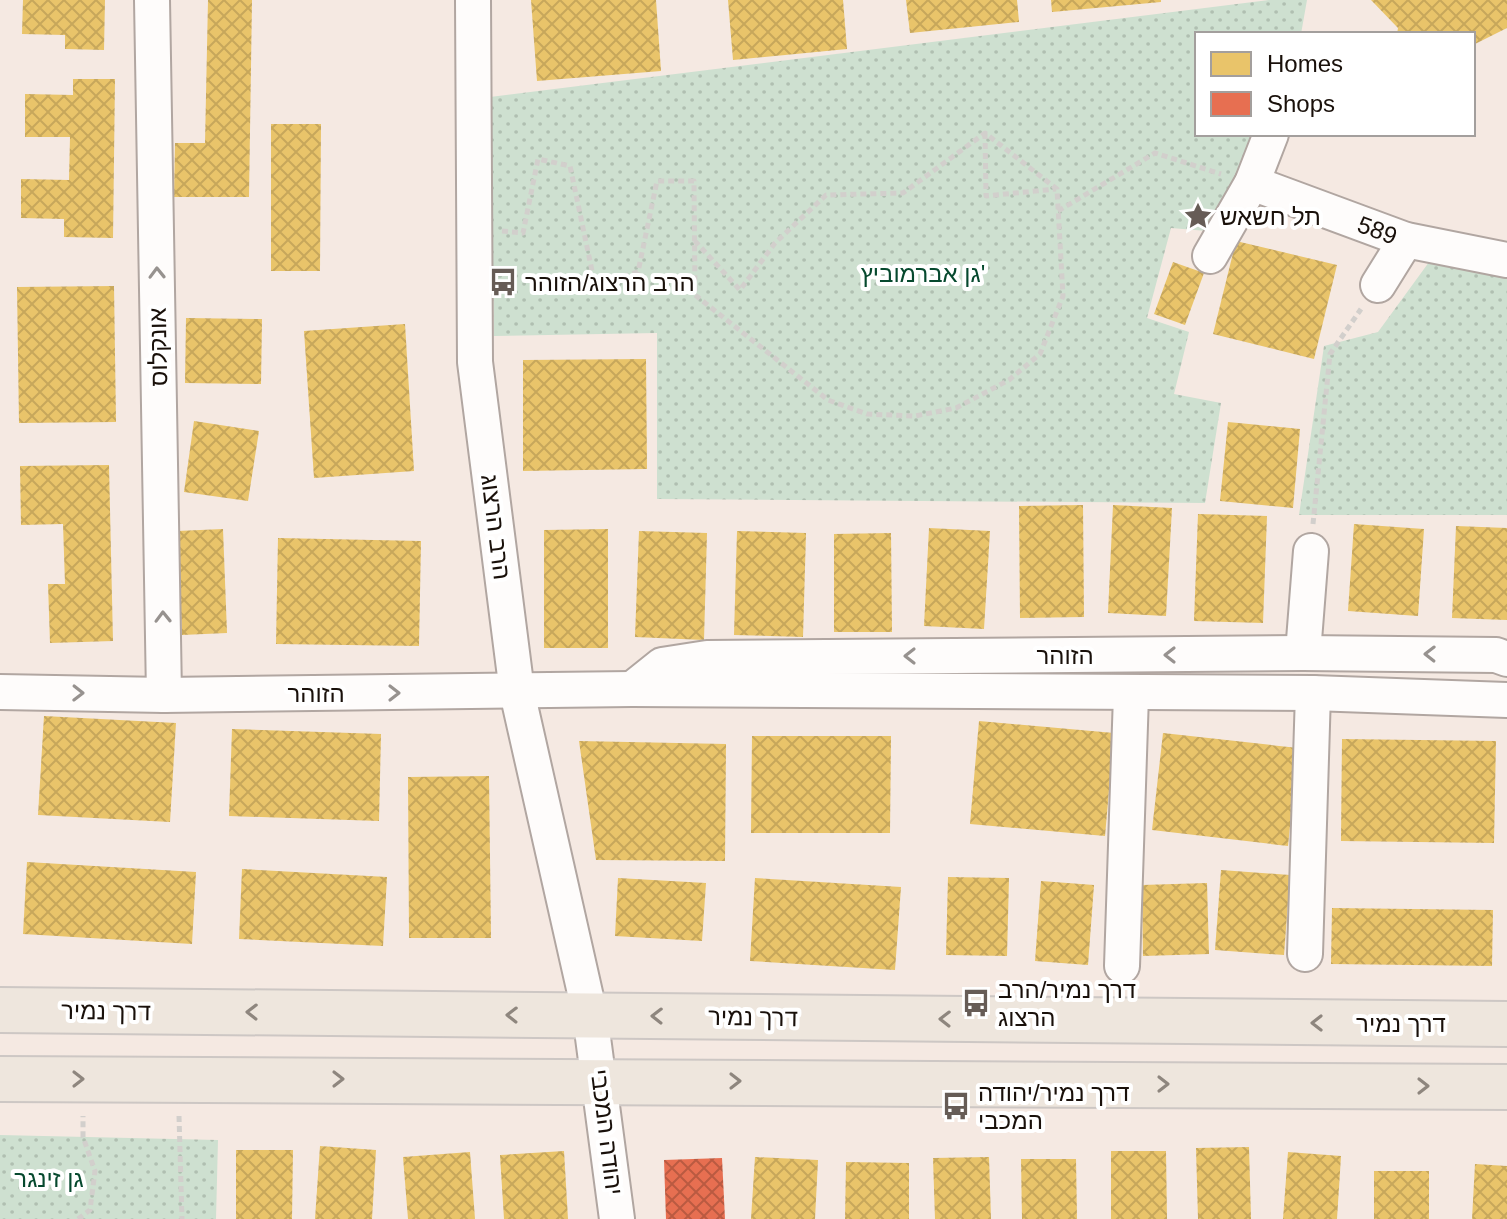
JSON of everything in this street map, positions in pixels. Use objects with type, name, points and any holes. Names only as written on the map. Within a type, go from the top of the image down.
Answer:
[{"type":"main road","name":"דרך נמיר","points":[[0,1010],[590,1065],[1507,1087]]},
{"type":"main road","name":"דרך נמיר","points":[[0,1079],[178,1079],[590,1065],[1507,1024]]},
{"type":"street","name":"אונקלוס","points":[[152,0],[164,695]]},
{"type":"street","name":"הרב הרצוג","points":[[473,0],[475,362],[517,692],[590,1065]]},
{"type":"street","points":[[1210,256],[1252,183],[1270,136]]},
{"type":"street","name":"589","points":[[1252,183],[1406,240],[1507,260]]},
{"type":"street","points":[[1378,285],[1406,240]]},
{"type":"street","points":[[1303,653],[1311,551]]},
{"type":"street","name":"הזוהר","points":[[632,689],[662,665],[707,658],[1303,653],[1496,655],[1507,659]]},
{"type":"street","name":"הזוהר","points":[[0,692],[164,695],[632,689],[1131,695],[1313,693],[1507,700]]},
{"type":"street","points":[[1305,954],[1313,693]]},
{"type":"street","points":[[1122,966],[1131,695]]},
{"type":"street","name":"יהודה המכבי","points":[[590,1065],[604,1219]]},
{"type":"street","name":"יהודה המכבי","points":[[590,1065],[617,1219]]},
{"type":"path","points":[[473,229],[523,233],[538,159],[570,166],[595,285],[638,272],[657,181],[694,181],[695,295],[828,400],[867,414],[915,416],[956,408],[1009,380],[1040,354],[1063,296],[1057,189],[985,133]]},
{"type":"path","points":[[694,240],[740,290],[775,243],[826,195],[903,193],[985,133]]},
{"type":"path","points":[[985,133],[986,196],[1057,189]]},
{"type":"path","points":[[1058,211],[1155,153],[1252,183]]},
{"type":"path","points":[[1311,551],[1330,354],[1378,285]]},
{"type":"path","points":[[78,1219],[90,1210],[95,1171],[83,1137],[84,1079]]},
{"type":"path","points":[[178,1079],[182,1219]]},
{"type":"green space","name":"גן אברמוביץ'","points":[[1269,0],[1307,0],[1301,32],[1195,32],[1195,136],[1255,136],[1207,231],[1171,228],[1147,318],[1189,332],[1174,394],[1221,403],[1205,503],[657,499],[657,333],[494,336],[490,97]]},
{"type":"green space","points":[[1432,258],[1507,272],[1507,515],[1299,515],[1324,346],[1378,332]]},
{"type":"green space","name":"גן זינגר","points":[[0,1135],[218,1140],[216,1219],[0,1219]]},
{"type":"building: Homes","points":[[23,0],[105,0],[104,50],[65,49],[65,35],[22,34]]},
{"type":"building: Homes","points":[[208,0],[252,0],[249,197],[174,197],[175,143],[205,143]]},
{"type":"building: Homes","points":[[531,0],[656,0],[661,71],[537,81]]},
{"type":"building: Homes","points":[[728,0],[843,0],[847,49],[733,60]]},
{"type":"building: Homes","points":[[906,0],[1017,0],[1019,22],[910,33]]},
{"type":"building: Homes","points":[[1051,0],[1161,0],[1161,2],[1052,12]]},
{"type":"building: Homes","points":[[1371,0],[1507,0],[1507,28],[1475,44],[1475,32],[1397,32],[1398,28]]},
{"type":"building: Homes","points":[[73,79],[115,79],[113,238],[64,237],[64,219],[21,218],[21,179],[69,180],[70,137],[25,137],[25,94],[73,95]]},
{"type":"building: Homes","points":[[271,124],[321,124],[320,271],[271,271]]},
{"type":"building: Homes","points":[[1236,241],[1337,265],[1314,359],[1213,334]]},
{"type":"building: Homes","points":[[1173,262],[1204,273],[1185,325],[1154,314]]},
{"type":"building: Homes","points":[[114,286],[116,422],[19,423],[17,287]]},
{"type":"building: Homes","points":[[186,318],[262,319],[261,384],[185,383]]},
{"type":"building: Homes","points":[[405,324],[414,471],[314,478],[304,331]]},
{"type":"building: Homes","points":[[646,359],[647,469],[523,471],[523,360]]},
{"type":"building: Homes","points":[[194,421],[259,431],[248,501],[184,492]]},
{"type":"building: Homes","points":[[1228,422],[1300,429],[1293,508],[1220,501]]},
{"type":"building: Homes","points":[[109,465],[113,641],[50,643],[48,584],[65,584],[63,524],[21,525],[20,466]]},
{"type":"building: Homes","points":[[1083,505],[1084,617],[1020,618],[1019,506]]},
{"type":"building: Homes","points":[[1113,505],[1172,508],[1166,616],[1108,613]]},
{"type":"building: Homes","points":[[1198,514],[1267,516],[1263,623],[1194,621]]},
{"type":"building: Homes","points":[[1354,524],[1424,529],[1418,616],[1348,611]]},
{"type":"building: Homes","points":[[1456,526],[1507,528],[1507,620],[1452,618]]},
{"type":"building: Homes","points":[[929,528],[990,531],[984,629],[924,626]]},
{"type":"building: Homes","points":[[223,529],[227,633],[182,635],[177,531]]},
{"type":"building: Homes","points":[[608,529],[608,648],[544,648],[544,530]]},
{"type":"building: Homes","points":[[639,531],[707,533],[704,640],[635,637]]},
{"type":"building: Homes","points":[[737,531],[806,533],[803,637],[734,635]]},
{"type":"building: Homes","points":[[891,533],[892,632],[834,632],[834,534]]},
{"type":"building: Homes","points":[[278,538],[421,541],[419,646],[276,644]]},
{"type":"building: Homes","points":[[44,716],[176,723],[170,822],[38,815]]},
{"type":"building: Homes","points":[[979,721],[1114,733],[1105,836],[970,824]]},
{"type":"building: Homes","points":[[232,729],[381,734],[379,821],[229,816]]},
{"type":"building: Homes","points":[[1163,733],[1298,748],[1288,846],[1152,830]]},
{"type":"building: Homes","points":[[752,736],[891,736],[890,833],[751,833]]},
{"type":"building: Homes","points":[[1342,739],[1496,741],[1494,843],[1341,841]]},
{"type":"building: Homes","points":[[579,741],[726,744],[725,861],[596,860]]},
{"type":"building: Homes","points":[[489,776],[491,938],[409,938],[408,777]]},
{"type":"building: Homes","points":[[27,862],[196,872],[192,944],[23,934]]},
{"type":"building: Homes","points":[[242,869],[387,877],[383,946],[239,939]]},
{"type":"building: Homes","points":[[1221,870],[1290,875],[1284,955],[1215,950]]},
{"type":"building: Homes","points":[[948,877],[1009,878],[1007,956],[946,955]]},
{"type":"building: Homes","points":[[618,878],[706,883],[702,941],[615,936]]},
{"type":"building: Homes","points":[[755,878],[901,887],[895,970],[750,961]]},
{"type":"building: Homes","points":[[1041,881],[1094,885],[1088,965],[1035,961]]},
{"type":"building: Homes","points":[[1207,883],[1209,954],[1143,956],[1142,885]]},
{"type":"building: Homes","points":[[1332,908],[1493,910],[1492,966],[1331,964]]},
{"type":"building: Homes","points":[[320,1146],[376,1150],[372,1219],[315,1219]]},
{"type":"building: Homes","points":[[1249,1147],[1251,1219],[1198,1219],[1196,1148]]},
{"type":"building: Homes","points":[[236,1150],[293,1150],[292,1219],[236,1219]]},
{"type":"building: Homes","points":[[564,1151],[568,1219],[504,1219],[500,1155]]},
{"type":"building: Homes","points":[[1111,1151],[1166,1151],[1167,1219],[1111,1219]]},
{"type":"building: Homes","points":[[470,1152],[475,1219],[408,1219],[403,1157]]},
{"type":"building: Homes","points":[[1288,1152],[1341,1156],[1337,1219],[1283,1219]]},
{"type":"building: Homes","points":[[755,1157],[818,1160],[815,1219],[751,1219]]},
{"type":"building: Homes","points":[[989,1157],[991,1219],[935,1219],[933,1158]]},
{"type":"building: Homes","points":[[1021,1159],[1076,1159],[1077,1219],[1022,1219]]},
{"type":"building: Homes","points":[[846,1162],[909,1163],[909,1219],[845,1219]]},
{"type":"building: Homes","points":[[1475,1164],[1507,1166],[1507,1219],[1472,1219]]},
{"type":"building: Homes","points":[[1374,1171],[1429,1171],[1429,1219],[1374,1219]]},
{"type":"building: Shops","points":[[722,1158],[725,1219],[666,1219],[664,1160]]},
{"type":"place","name":"תל חשאש","points":[[1198,216]]},
{"type":"place","name":"הרב הרצוג/הזוהר","points":[[503,282]]},
{"type":"place","name":"דרך נמיר/הרב הרצוג","points":[[976,1003]]},
{"type":"place","name":"דרך נמיר/יהודה המכבי","points":[[956,1106]]}]
